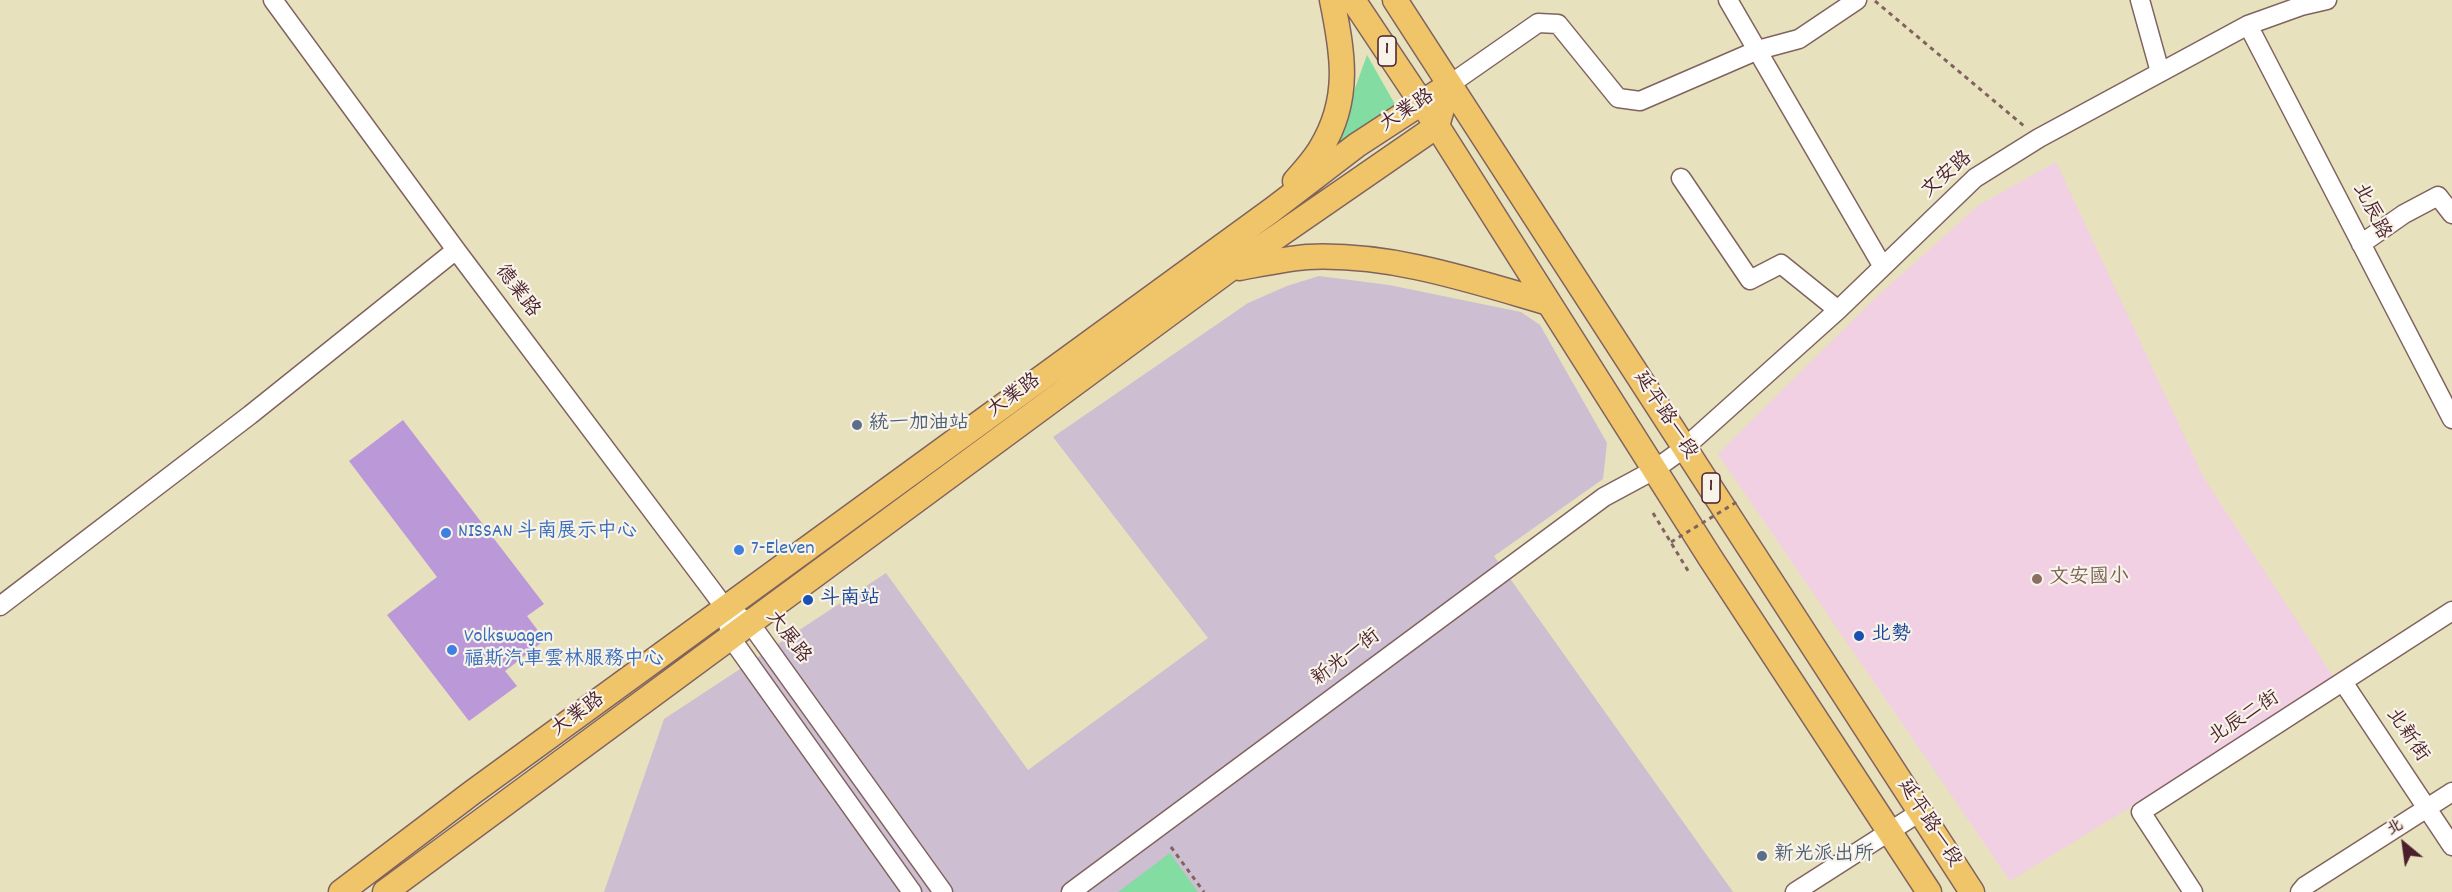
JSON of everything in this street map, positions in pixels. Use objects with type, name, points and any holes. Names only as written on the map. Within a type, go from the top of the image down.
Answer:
[{"type":"main road","points":[[1272,210],[1320,150],[1334,124],[1342,91],[1342,80],[1341,44],[1332,0]]},
{"type":"main road","name":"延平路一段","points":[[1353,0],[1437,126],[1654,470],[1929,892]]},
{"type":"main road","name":"延平路一段","points":[[1395,0],[1582,287],[1683,449],[1746,540],[1972,892]]},
{"type":"main road","name":"大業路","points":[[341,892],[473,792],[1272,210],[1357,145],[1449,85]]},
{"type":"main road","name":"大業路","points":[[385,892],[1230,269],[1437,126],[1449,85]]},
{"type":"main road","points":[[1230,269],[1307,257],[1381,260],[1443,272],[1549,303]]},
{"type":"main road","points":[[1107,330],[1122,349]]},
{"type":"main road","points":[[872,501],[888,521]]},
{"type":"main road","points":[[473,792],[488,814]]},
{"type":"street","name":"德業路","points":[[273,0],[456,250],[725,608]]},
{"type":"street","points":[[1728,0],[1883,267]]},
{"type":"street","points":[[1449,85],[1538,23],[1558,24],[1617,98],[1640,101],[1758,50],[1799,39],[1857,0]]},
{"type":"street","points":[[2140,0],[2160,72]]},
{"type":"street","name":"文安路","points":[[1654,470],[1683,449],[1838,310],[1975,178],[2039,138],[2247,25],[2301,6],[2327,0]]},
{"type":"street","name":"北辰路","points":[[2247,25],[2452,419]]},
{"type":"street","points":[[1681,178],[1750,280],[1781,264],[1838,310]]},
{"type":"street","points":[[2361,244],[2404,214],[2438,196],[2452,214]]},
{"type":"street","points":[[0,606],[250,415],[456,250]]},
{"type":"street","name":"新光一街","points":[[1071,892],[1604,497],[1654,470]]},
{"type":"street","points":[[725,608],[731,638],[912,892]]},
{"type":"street","name":"大展路","points":[[725,608],[750,623],[943,892]]},
{"type":"street","name":"北辰二街","points":[[2193,892],[2141,812],[2452,611]]},
{"type":"street","name":"北新街","points":[[2343,682],[2452,846]]},
{"type":"street","points":[[2300,892],[2305,886],[2452,792]]},
{"type":"street","points":[[1795,892],[1920,812]]},
{"type":"path","points":[[1874,0],[2039,138]]},
{"type":"path","points":[[1671,542],[1740,500]]},
{"type":"path","points":[[1653,513],[1690,574]]},
{"type":"path","points":[[1171,847],[1204,892]]},
{"type":"shaded area","name":"文安國小","points":[[2056,162],[2204,478],[2336,681],[2010,881],[1718,454],[1872,301],[1979,205]]},
{"type":"shaded area","points":[[1319,276],[1389,285],[1521,312],[1540,325],[1607,443],[1603,479],[1494,556],[1733,892],[604,892],[664,719],[886,573],[1028,770],[1208,638],[1053,437],[1248,303],[1287,286]]},
{"type":"green space","points":[[1367,55],[1396,106],[1333,149]]},
{"type":"green space","points":[[1170,853],[1198,892],[1118,892]]},
{"type":"building","name":"NISSAN 斗南展示中心","points":[[403,420],[544,604],[527,616],[545,640],[505,671],[517,686],[469,721],[387,615],[437,577],[349,461]]},
{"type":"place","name":"統一加油站","points":[[857,425]]},
{"type":"place","name":"NISSAN 斗南展示中心","points":[[446,533]]},
{"type":"place","name":"7-Eleven","points":[[739,550]]},
{"type":"place","name":"文安國小","points":[[2037,579]]},
{"type":"place","name":"斗南站","points":[[808,600]]},
{"type":"place","name":"北勢","points":[[1859,636]]},
{"type":"place","name":"Volkswagen 福斯汽車雲林服務中心","points":[[452,650]]},
{"type":"place","name":"新光派出所","points":[[1762,856]]}]
